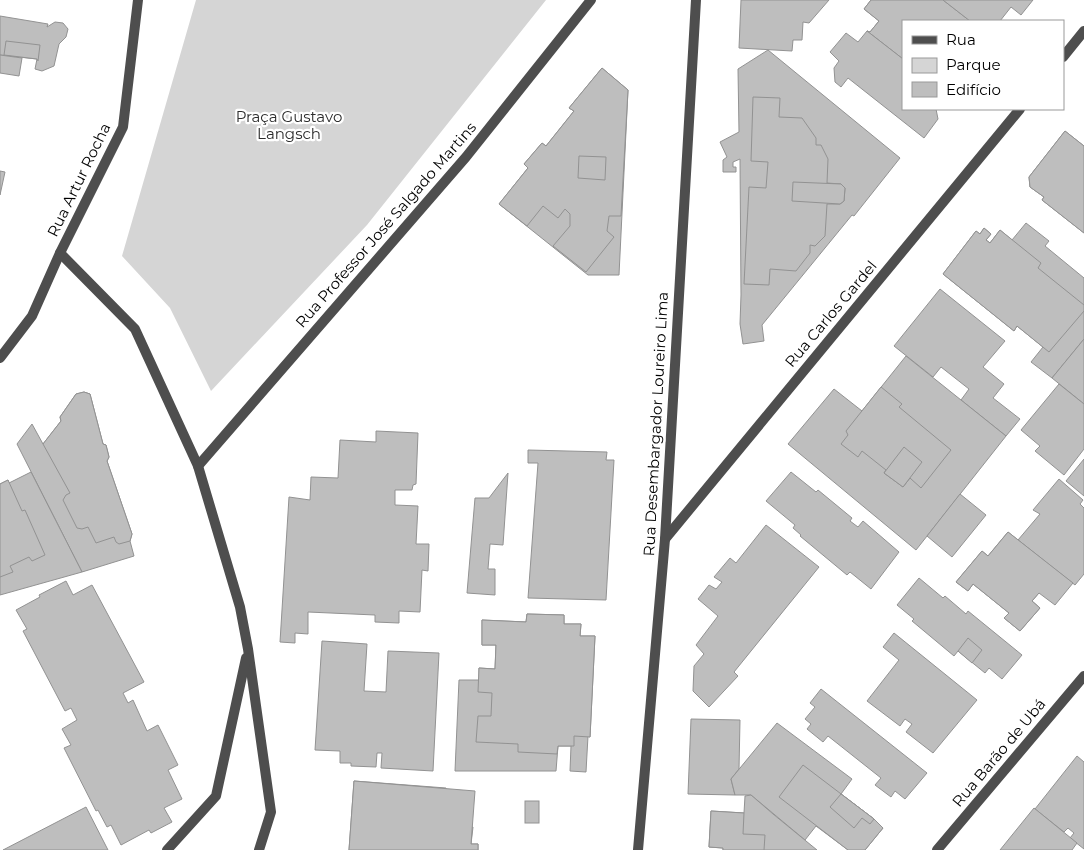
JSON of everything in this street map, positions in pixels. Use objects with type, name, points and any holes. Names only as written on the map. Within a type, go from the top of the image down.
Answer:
[{"type":"street","name":"Rua Artur Rocha","points":[[0,358],[32,316],[60,253],[123,127],[138,0]]},
{"type":"street","name":"Rua Professor José Salgado Martins","points":[[198,466],[466,157],[591,0]]},
{"type":"street","name":"Rua Desembargador Loureiro Lima","points":[[638,850],[665,539],[696,0]]},
{"type":"street","points":[[1064,56],[1084,31]]},
{"type":"street","name":"Rua Carlos Gardel","points":[[665,539],[1019,110]]},
{"type":"street","points":[[60,253],[135,329],[198,466],[240,607],[248,649],[271,812],[259,850]]},
{"type":"street","points":[[167,850],[216,796],[248,649]]},
{"type":"street","name":"Rua Barão de Ubá","points":[[937,850],[1084,676]]},
{"type":"green space","name":"Praça Gustavo Langsch","points":[[196,0],[546,0],[367,225],[211,391],[170,308],[122,256]]},
{"type":"building","points":[[741,0],[829,0],[809,23],[803,22],[802,40],[793,40],[792,51],[739,48]]},
{"type":"building","points":[[871,0],[911,0],[909,3],[931,20],[902,20],[902,58],[867,31],[870,32],[879,21],[864,9]]},
{"type":"building","points":[[871,0],[943,0],[969,20],[902,20],[902,58],[867,31],[870,32],[879,21],[864,9]]},
{"type":"building","points":[[943,0],[1033,0],[1021,15],[1011,7],[1001,20],[969,20]]},
{"type":"building","points":[[0,16],[48,24],[47,27],[55,22],[63,23],[68,29],[66,37],[59,44],[54,66],[42,71],[35,69],[37,59],[0,55]]},
{"type":"building","points":[[867,31],[902,58],[902,110],[936,110],[938,119],[924,138],[848,78],[841,87],[835,82],[834,68],[839,61],[830,52],[846,33],[858,42]]},
{"type":"building","points":[[6,41],[40,45],[38,61],[37,59],[4,55]]},
{"type":"building","points":[[768,50],[900,158],[762,325],[764,341],[743,344],[740,324],[740,159],[733,162],[736,172],[723,172],[723,160],[727,157],[720,142],[739,132],[738,69]]},
{"type":"building","points":[[0,55],[22,58],[19,76],[0,73]]},
{"type":"building","points":[[602,68],[628,90],[619,275],[588,275],[499,204],[528,168],[524,164],[542,143],[546,146],[574,111],[569,108]]},
{"type":"building","points":[[602,68],[628,90],[621,216],[609,216],[607,231],[614,237],[586,272],[553,246],[570,226],[570,214],[565,209],[558,218],[543,206],[527,226],[499,204],[528,168],[524,164],[542,143],[546,146],[574,111],[569,108]]},
{"type":"building","points":[[753,97],[780,98],[779,117],[802,118],[816,138],[816,145],[821,145],[828,159],[827,183],[841,184],[845,188],[844,201],[840,204],[827,204],[825,236],[815,246],[810,245],[810,253],[796,271],[770,269],[769,285],[744,284],[749,187],[766,188],[768,162],[751,161]]},
{"type":"building","points":[[1065,131],[1084,146],[1084,233],[1042,200],[1044,197],[1030,187],[1029,177]]},
{"type":"building","points":[[1065,131],[1084,146],[1084,233],[1042,200],[1044,197],[1030,187],[1029,177]]},
{"type":"building","points":[[579,156],[606,157],[605,180],[578,178]]},
{"type":"building","points":[[0,171],[5,172],[0,195]]},
{"type":"building","points":[[793,182],[841,184],[845,188],[844,201],[840,204],[792,201]]},
{"type":"building","points":[[1026,223],[1049,241],[1045,246],[1084,278],[1084,339],[1052,378],[1031,362],[1043,347],[1017,326],[1014,331],[943,274],[976,231],[980,234],[984,228],[991,234],[986,240],[990,243],[1000,230],[1012,240]]},
{"type":"building","points":[[984,228],[991,234],[986,240],[990,243],[1000,230],[1041,263],[1038,268],[1084,305],[1084,311],[1049,352],[1017,326],[1014,331],[943,274],[976,231],[980,234]]},
{"type":"building","points":[[940,289],[1005,341],[983,367],[1004,384],[993,398],[1020,419],[1006,436],[961,400],[969,389],[941,367],[933,377],[894,346]]},
{"type":"building","points":[[1084,339],[1084,404],[1052,378]]},
{"type":"building","points":[[906,356],[1006,436],[916,550],[788,444],[834,389],[862,411]]},
{"type":"building","points":[[1059,384],[1084,404],[1084,449],[1064,475],[1035,451],[1040,446],[1021,430]]},
{"type":"building","points":[[881,387],[902,404],[899,407],[951,450],[921,488],[910,478],[903,487],[884,473],[886,470],[862,451],[858,457],[841,444],[848,435],[846,431]]},
{"type":"building","points":[[84,392],[90,394],[103,444],[106,445],[109,457],[107,461],[132,534],[130,541],[134,556],[82,572],[17,444],[32,424],[43,444],[61,421],[60,417],[76,394]]},
{"type":"building","points":[[84,392],[90,394],[103,444],[106,445],[109,457],[107,461],[132,534],[130,541],[119,544],[114,537],[96,543],[88,527],[77,528],[63,500],[70,493],[43,444],[61,421],[60,417],[76,394]]},
{"type":"building","points":[[376,431],[418,433],[416,484],[413,485],[412,490],[395,490],[395,505],[418,506],[416,544],[429,544],[428,571],[422,570],[420,612],[399,611],[399,623],[375,622],[375,615],[308,612],[308,634],[295,633],[295,643],[280,642],[289,497],[310,500],[311,477],[338,478],[340,440],[376,442]]},
{"type":"building","points":[[904,447],[922,462],[903,487],[884,473]]},
{"type":"building","points":[[528,450],[607,452],[606,460],[614,460],[606,600],[528,598],[538,463],[528,463]]},
{"type":"building","points":[[1084,459],[1084,496],[1066,481]]},
{"type":"building","points":[[31,472],[82,572],[0,595],[0,484],[8,480],[9,483]]},
{"type":"building","points":[[791,472],[816,492],[818,490],[852,518],[850,521],[858,527],[863,521],[899,552],[871,589],[850,572],[847,575],[800,536],[793,528],[795,525],[766,501]]},
{"type":"building","points":[[508,473],[503,545],[490,544],[488,569],[495,569],[495,595],[467,593],[475,498],[489,498]]},
{"type":"building","points":[[1059,479],[1083,500],[1080,504],[1084,508],[1084,574],[1075,585],[1018,540],[1040,514],[1033,510]]},
{"type":"building","points":[[8,480],[22,511],[25,510],[45,555],[32,561],[29,557],[10,566],[13,572],[0,577],[0,484]]},
{"type":"building","points":[[960,494],[986,515],[952,557],[927,536]]},
{"type":"building","points":[[766,525],[819,567],[734,672],[738,676],[709,707],[693,691],[694,666],[704,654],[696,645],[718,616],[698,599],[709,585],[716,589],[722,582],[714,577],[730,558],[736,563]]},
{"type":"building","points":[[1008,532],[1048,564],[1040,573],[1049,581],[1032,601],[1040,608],[1020,631],[1004,618],[1009,613],[973,584],[968,591],[956,582],[982,551],[988,556]]},
{"type":"building","points":[[1008,532],[1073,583],[1055,605],[1039,593],[1032,601],[1040,608],[1020,631],[1004,618],[1009,613],[973,584],[968,591],[956,582],[982,551],[988,556]]},
{"type":"building","points":[[919,578],[943,598],[945,596],[966,614],[968,611],[1022,655],[1002,679],[989,668],[985,673],[958,651],[954,656],[912,621],[914,619],[897,605]]},
{"type":"building","points":[[66,581],[73,595],[92,585],[144,682],[123,693],[128,703],[133,700],[147,731],[158,725],[178,765],[168,770],[182,799],[164,808],[172,822],[151,833],[149,830],[121,845],[111,825],[107,827],[98,810],[96,811],[64,748],[71,745],[62,729],[77,720],[71,708],[65,711],[23,631],[27,629],[16,610]]},
{"type":"building","points":[[527,614],[564,615],[564,624],[581,624],[580,636],[595,636],[590,737],[588,736],[586,772],[570,771],[571,746],[558,746],[556,771],[455,771],[459,680],[479,680],[479,668],[495,669],[496,645],[482,645],[482,620],[526,622]]},
{"type":"building","points":[[527,614],[564,615],[564,624],[581,624],[580,636],[595,636],[590,737],[574,736],[574,746],[558,746],[557,754],[518,752],[518,744],[476,742],[478,716],[491,716],[492,693],[478,692],[479,668],[495,669],[496,645],[482,645],[482,620],[526,622]]},
{"type":"building","points":[[894,633],[977,700],[933,753],[906,732],[912,724],[905,719],[900,726],[867,701],[899,660],[883,647]]},
{"type":"building","points":[[968,638],[982,650],[972,663],[958,651]]},
{"type":"building","points":[[322,641],[367,644],[364,691],[386,692],[388,651],[439,653],[433,771],[381,768],[382,753],[377,753],[376,767],[351,766],[351,763],[340,763],[340,751],[315,750]]},
{"type":"building","points":[[821,689],[927,773],[905,799],[895,791],[891,797],[875,785],[881,778],[828,736],[823,742],[807,729],[811,724],[805,719],[815,707],[810,703]]},
{"type":"building","points":[[691,719],[740,720],[739,769],[731,779],[735,795],[688,794]]},
{"type":"building","points":[[777,723],[852,779],[841,794],[883,828],[865,850],[848,850],[816,826],[805,840],[751,795],[735,795],[731,779]]},
{"type":"building","points":[[1077,756],[1084,762],[1084,849],[1070,838],[1074,833],[1068,828],[1064,832],[1035,809]]},
{"type":"building","points":[[803,765],[874,819],[883,828],[865,850],[848,850],[779,797]]},
{"type":"building","points":[[354,781],[446,788],[442,826],[473,827],[471,844],[478,844],[478,850],[349,850]]},
{"type":"building","points":[[354,781],[475,791],[471,844],[478,844],[478,850],[349,850]]},
{"type":"building","points":[[841,794],[874,819],[870,824],[862,818],[854,828],[830,807]]},
{"type":"building","points":[[751,795],[817,850],[723,850],[723,848],[709,847],[711,811],[744,813],[745,796]]},
{"type":"building","points":[[525,801],[539,801],[539,823],[525,823]]},
{"type":"building","points":[[86,807],[108,850],[3,850]]},
{"type":"building","points":[[1034,808],[1077,843],[1072,850],[1000,850]]},
{"type":"building","points":[[711,811],[744,813],[743,834],[765,835],[764,850],[723,850],[723,848],[709,847]]}]
